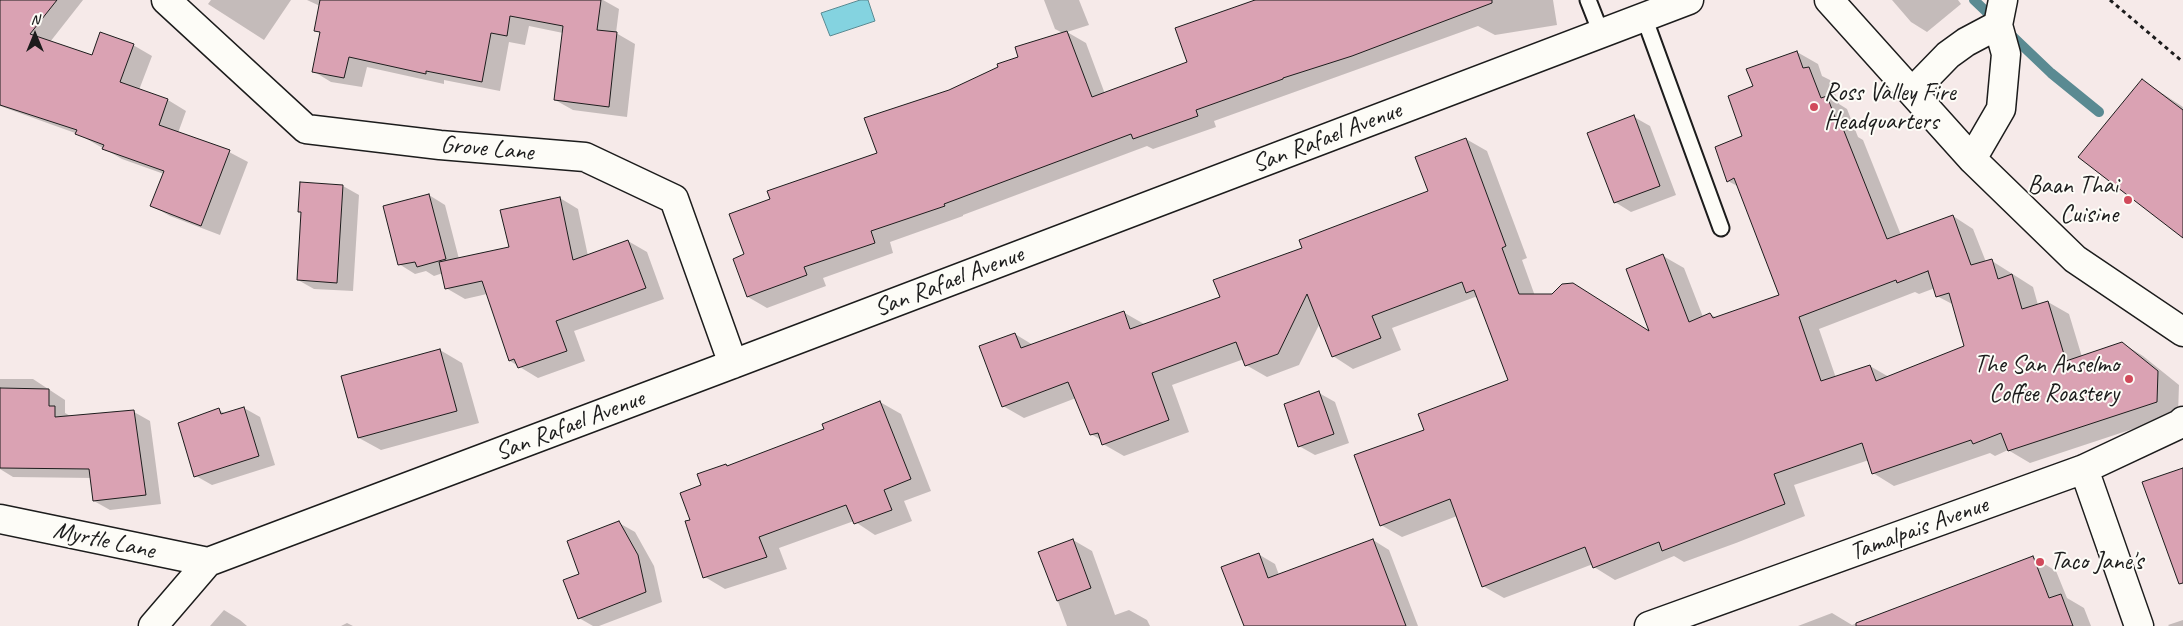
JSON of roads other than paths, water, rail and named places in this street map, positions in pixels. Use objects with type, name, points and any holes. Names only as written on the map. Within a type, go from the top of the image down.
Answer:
[{"type":"street","name":"Grove Lane","points":[[166,0],[306,129],[440,145],[585,157],[674,199],[733,364]]},
{"type":"street","name":"San Rafael Avenue","points":[[208,562],[1689,0]]},
{"type":"street","points":[[1829,0],[1972,159],[2075,259],[2183,332]]},
{"type":"street","points":[[1912,92],[1948,55],[2000,13]]},
{"type":"street","points":[[1972,159],[2001,109],[2006,54],[2000,13]]},
{"type":"street","name":"Tamalpais Avenue","points":[[1649,626],[2084,469],[2183,421]]},
{"type":"street","points":[[2084,469],[2139,626]]},
{"type":"street","name":"Myrtle Lane","points":[[0,519],[208,562]]},
{"type":"street","points":[[153,626],[208,562]]},
{"type":"lane","points":[[1588,0],[1601,34]]},
{"type":"lane","points":[[1644,17],[1721,228]]},
{"type":"water","points":[[860,0],[868,0],[875,21],[830,36],[821,13]]},
{"type":"waterway","points":[[1974,0],[1995,20]]},
{"type":"waterway","points":[[2008,32],[2051,73],[2099,112]]},
{"type":"place","name":"Ross Valley Fire Headquarters","points":[[1814,107]]},
{"type":"place","name":"Baan Thai Cuisine","points":[[2128,200]]},
{"type":"place","name":"The San Anselmo Coffee Roastery","points":[[2129,379]]},
{"type":"place","name":"Taco Jane's","points":[[2040,562]]}]
